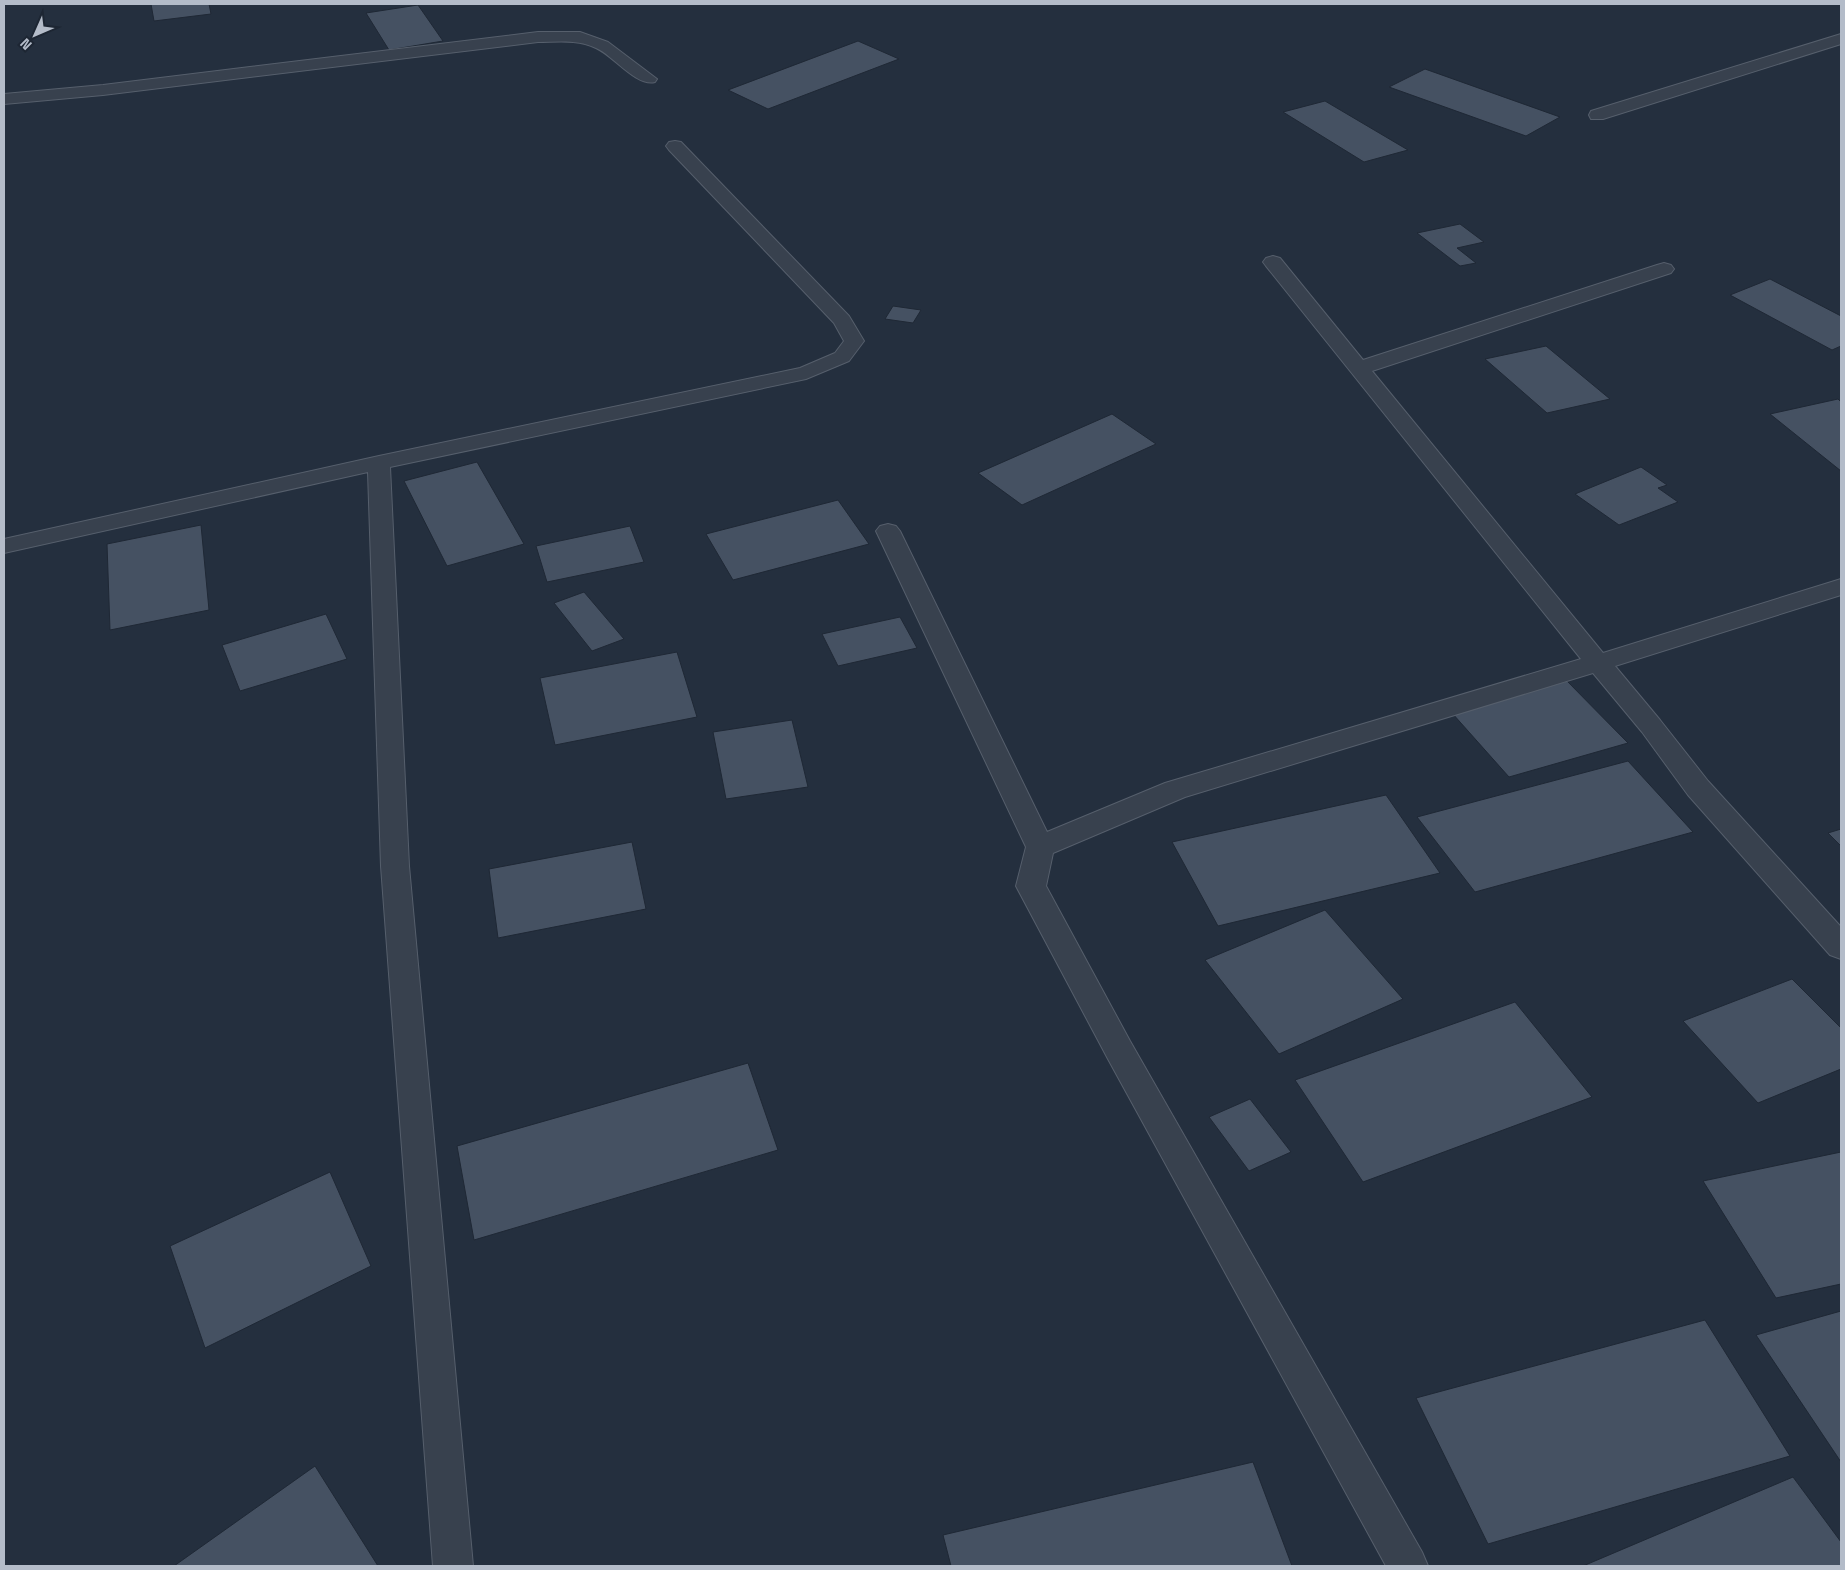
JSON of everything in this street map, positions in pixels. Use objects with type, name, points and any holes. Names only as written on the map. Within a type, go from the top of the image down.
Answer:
[{"type":"street","points":[[4,98],[113,89],[538,37],[580,38],[603,45],[650,79]]},
{"type":"street","points":[[1597,115],[1841,39]]},
{"type":"street","points":[[4,546],[379,463],[806,372],[842,357],[854,340],[842,320],[675,146]]},
{"type":"street","points":[[1273,262],[1651,726],[1698,788],[1841,947]]},
{"type":"street","points":[[1359,368],[1664,269]]},
{"type":"street","points":[[379,463],[395,866],[453,1566]]},
{"type":"street","points":[[888,531],[1040,847],[1031,886],[1124,1059],[1408,1566]]},
{"type":"street","points":[[1040,847],[1175,790],[1841,588]]},
{"type":"building","points":[[151,4],[209,4],[211,14],[154,21]]},
{"type":"building","points":[[418,5],[443,41],[389,50],[366,13]]},
{"type":"building","points":[[858,41],[899,59],[768,109],[728,90]]},
{"type":"building","points":[[1425,69],[1560,117],[1526,136],[1389,87]]},
{"type":"building","points":[[1325,101],[1408,150],[1364,162],[1283,112]]},
{"type":"building","points":[[1460,224],[1484,242],[1457,248],[1476,263],[1460,266],[1417,233]]},
{"type":"building","points":[[1770,279],[1841,316],[1841,346],[1832,350],[1730,295]]},
{"type":"building","points":[[893,306],[921,310],[913,323],[885,319]]},
{"type":"building","points":[[1546,346],[1610,399],[1547,413],[1485,359]]},
{"type":"building","points":[[1838,399],[1841,402],[1841,471],[1770,414]]},
{"type":"building","points":[[1112,414],[1156,444],[1022,505],[978,473]]},
{"type":"building","points":[[477,462],[524,544],[447,566],[404,481]]},
{"type":"building","points":[[1641,467],[1667,485],[1658,488],[1678,502],[1619,525],[1575,494]]},
{"type":"building","points":[[838,500],[869,544],[733,580],[706,534]]},
{"type":"building","points":[[201,525],[209,610],[110,630],[107,544]]},
{"type":"building","points":[[630,526],[644,562],[547,582],[536,546]]},
{"type":"building","points":[[584,592],[624,639],[592,651],[554,603]]},
{"type":"building","points":[[326,614],[347,659],[240,691],[222,645]]},
{"type":"building","points":[[900,617],[917,648],[838,666],[822,634]]},
{"type":"building","points":[[677,652],[697,717],[555,745],[540,678]]},
{"type":"building","points":[[1567,681],[1628,743],[1509,777],[1452,713]]},
{"type":"building","points":[[792,720],[808,787],[726,799],[713,732]]},
{"type":"building","points":[[1628,761],[1693,832],[1475,892],[1417,817]]},
{"type":"building","points":[[1386,795],[1440,873],[1218,926],[1172,842]]},
{"type":"building","points":[[1841,829],[1841,846],[1828,833]]},
{"type":"building","points":[[632,842],[646,909],[498,938],[489,869]]},
{"type":"building","points":[[1325,910],[1403,999],[1279,1054],[1205,960]]},
{"type":"building","points":[[1792,979],[1841,1028],[1841,1069],[1758,1103],[1683,1021]]},
{"type":"building","points":[[1515,1002],[1592,1097],[1363,1182],[1295,1080]]},
{"type":"building","points":[[748,1063],[778,1150],[474,1240],[457,1146]]},
{"type":"building","points":[[1250,1099],[1291,1152],[1249,1171],[1209,1117]]},
{"type":"building","points":[[1841,1152],[1841,1284],[1776,1298],[1703,1181]]},
{"type":"building","points":[[330,1172],[371,1266],[205,1348],[170,1246]]},
{"type":"building","points":[[1841,1311],[1841,1462],[1756,1335]]},
{"type":"building","points":[[1705,1320],[1790,1456],[1488,1544],[1416,1398]]},
{"type":"building","points":[[1253,1462],[1292,1566],[951,1566],[943,1535]]},
{"type":"building","points":[[315,1466],[378,1566],[174,1566]]},
{"type":"building","points":[[1793,1477],[1841,1542],[1841,1566],[1583,1566]]}]
